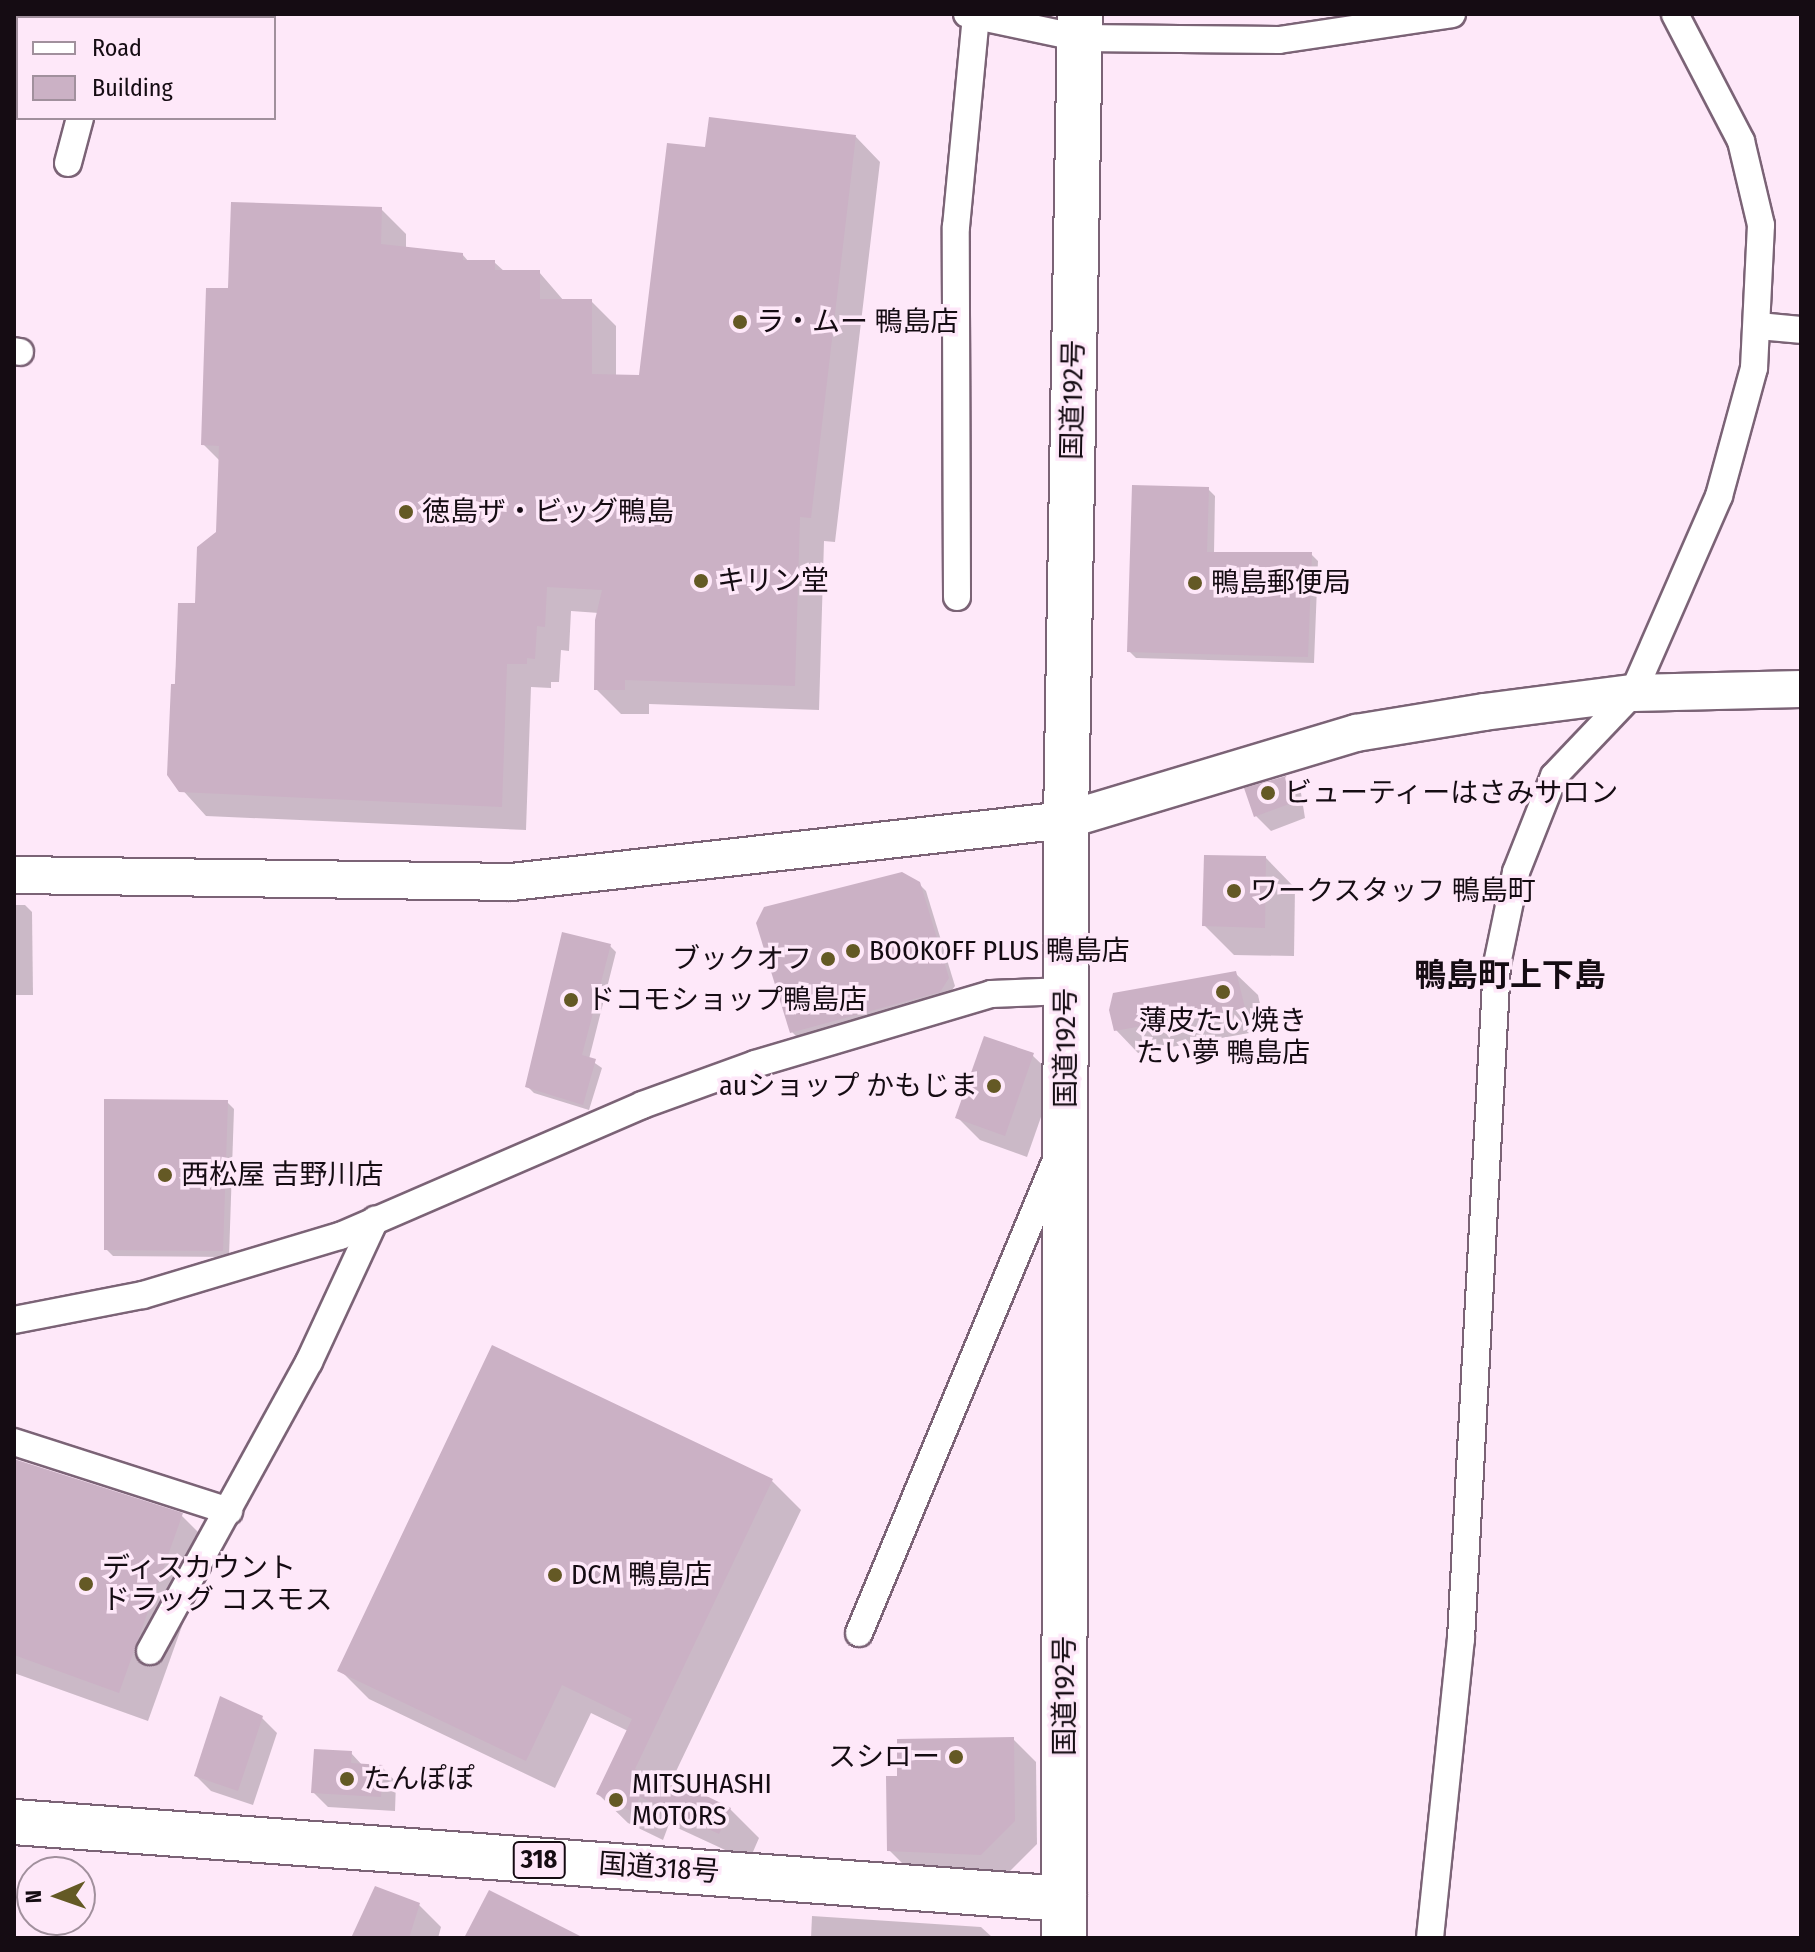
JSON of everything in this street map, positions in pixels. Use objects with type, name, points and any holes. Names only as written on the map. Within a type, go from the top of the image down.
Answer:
[{"type":"highway","name":"国道192号","points":[[1064,1918],[1066,820],[1080,26]]},
{"type":"highway","name":"国道318号","points":[[14,1822],[1064,1918]]},
{"type":"street","points":[[957,597],[956,227],[971,15],[1279,40],[1452,14]]},
{"type":"street","points":[[1430,1938],[1461,1639],[1497,964],[1516,872],[1554,776],[1633,693],[1719,496],[1754,368],[1761,225],[1741,141],[1675,14]]},
{"type":"street","points":[[68,163],[79,120]]},
{"type":"street","points":[[1758,326],[1801,330]]},
{"type":"street","points":[[14,875],[512,882],[1066,820],[1356,733],[1633,693],[1801,689]]},
{"type":"street","points":[[14,1320],[143,1295],[340,1236],[642,1105],[755,1064],[991,994],[1066,991]]},
{"type":"street","points":[[859,1633],[1066,1136]]},
{"type":"street","points":[[150,1651],[309,1362],[375,1220]]},
{"type":"street","points":[[14,1442],[229,1511]]},
{"type":"building","name":"徳島ザ・ビッグ鴨島","points":[[709,117],[856,135],[811,518],[800,517],[795,686],[625,680],[625,690],[594,690],[595,620],[602,590],[547,587],[545,627],[537,626],[535,659],[527,658],[527,664],[507,664],[502,807],[179,792],[167,775],[178,603],[195,603],[197,547],[216,532],[219,446],[201,445],[206,288],[228,288],[231,202],[382,207],[381,244],[463,253],[463,260],[495,260],[495,270],[540,270],[540,299],[592,299],[592,374],[639,375],[667,143],[705,147]]},
{"type":"building","name":"鴨島郵便局","points":[[1132,485],[1209,487],[1207,552],[1312,552],[1308,657],[1127,652]]},
{"type":"building","name":"ビューティーはさみサロン","points":[[1286,776],[1292,803],[1254,817],[1244,788]]},
{"type":"building","name":"ワークスタッフ 鴨島町","points":[[1204,855],[1266,856],[1265,928],[1202,926]]},
{"type":"building","name":"BOOKOFF PLUS 鴨島店","points":[[902,872],[920,882],[949,978],[940,992],[790,1033],[756,923],[764,907]]},
{"type":"building","name":"ドコモショップ鴨島店","points":[[562,932],[611,944],[582,1055],[596,1059],[583,1105],[525,1087]]},
{"type":"building","points":[[1236,971],[1245,1008],[1114,1031],[1109,1010],[1113,993]]},
{"type":"building","name":"auショップ かもじま","points":[[984,1036],[1034,1053],[1005,1136],[955,1118]]},
{"type":"building","name":"西松屋 吉野川店","points":[[104,1099],[228,1100],[223,1251],[104,1250]]},
{"type":"building","name":"DCM 鴨島店","points":[[492,1345],[773,1479],[635,1769],[680,1789],[682,1784],[731,1808],[719,1834],[640,1797],[633,1812],[596,1794],[632,1719],[562,1685],[526,1761],[337,1671]]},
{"type":"building","name":"ディスカウント ドラッグ コスモス","points":[[14,1459],[183,1513],[119,1693],[14,1655]]},
{"type":"building","points":[[220,1696],[263,1716],[238,1791],[194,1776]]},
{"type":"building","name":"スシロー","points":[[1014,1737],[1015,1821],[981,1855],[887,1851],[886,1776],[897,1776],[897,1739]]},
{"type":"building","name":"たんぽぽ","points":[[314,1749],[352,1751],[351,1763],[383,1765],[381,1797],[311,1793]]},
{"type":"building","points":[[375,1886],[420,1903],[409,1938],[351,1938]]},
{"type":"building","points":[[489,1890],[584,1938],[464,1938]]},
{"type":"place","name":"ラ・ムー 鴨島店","points":[[740,322]]},
{"type":"place","name":"徳島ザ・ビッグ鴨島","points":[[406,512]]},
{"type":"place","name":"キリン堂","points":[[701,581]]},
{"type":"place","name":"鴨島郵便局","points":[[1195,583]]},
{"type":"place","name":"ビューティーはさみサロン","points":[[1268,793]]},
{"type":"place","name":"ワークスタッフ 鴨島町","points":[[1234,891]]},
{"type":"place","name":"BOOKOFF PLUS 鴨島店","points":[[853,951]]},
{"type":"place","name":"ブックオフ","points":[[828,959]]},
{"type":"place","name":"薄皮たい焼き たい夢 鴨島店","points":[[1223,992]]},
{"type":"place","name":"ドコモショップ鴨島店","points":[[571,1000]]},
{"type":"place","name":"auショップ かもじま","points":[[994,1086]]},
{"type":"place","name":"西松屋 吉野川店","points":[[165,1175]]},
{"type":"place","name":"DCM 鴨島店","points":[[555,1575]]},
{"type":"place","name":"ディスカウント ドラッグ コスモス","points":[[86,1584]]},
{"type":"place","name":"スシロー","points":[[956,1757]]},
{"type":"place","name":"たんぽぽ","points":[[347,1779]]},
{"type":"place","name":"MITSUHASHI MOTORS","points":[[616,1800]]},
{"type":"district","name":"鴨島町上下島","points":[[1510,975]]}]
